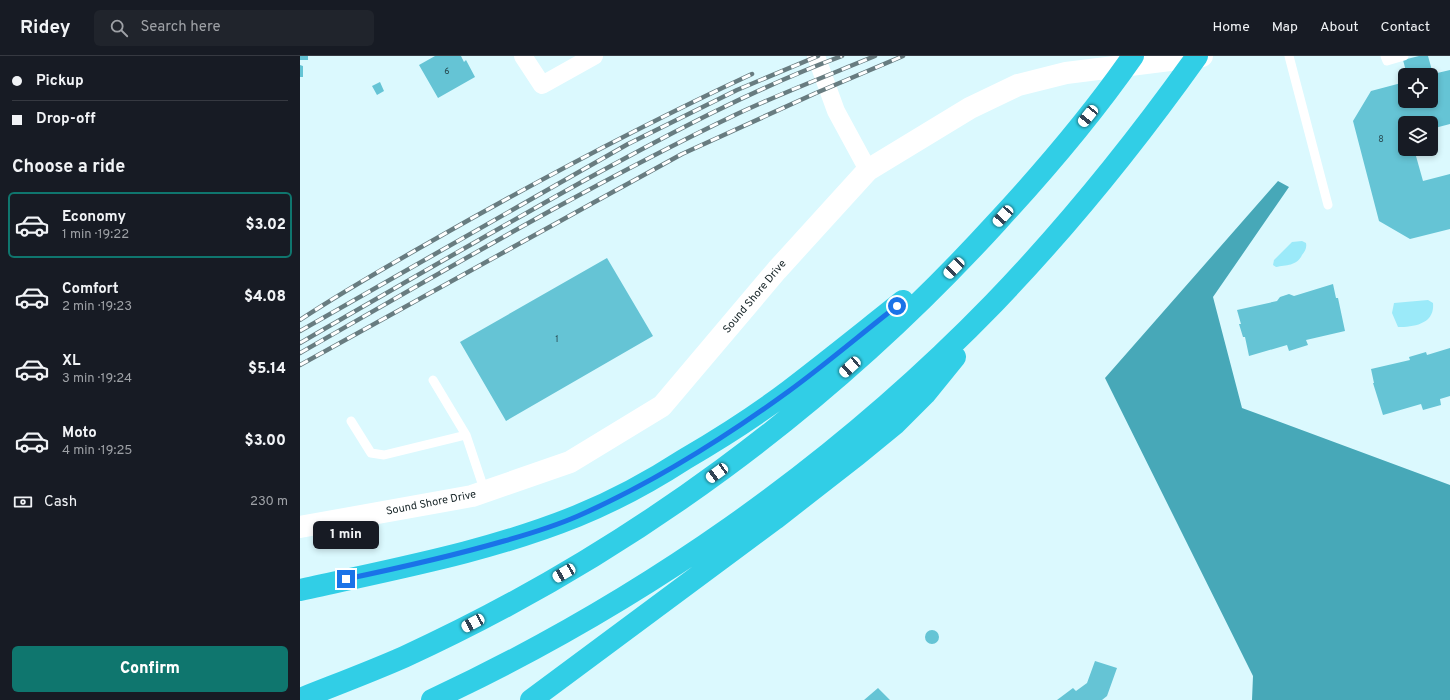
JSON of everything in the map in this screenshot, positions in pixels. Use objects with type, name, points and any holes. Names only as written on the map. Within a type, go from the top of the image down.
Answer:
[{"type":"highway","points":[[300,699],[397,660],[461,629],[575,566],[631,532],[686,495],[756,444],[840,376],[925,297],[981,240],[1051,162],[1133,56]]},
{"type":"highway","points":[[531,700],[781,515],[895,424],[925,394],[1038,256],[1080,208],[1162,105],[1197,56]]},
{"type":"highway","points":[[300,590],[452,555],[527,534],[578,516],[622,495],[707,446],[790,390],[981,240]]},
{"type":"highway","points":[[432,700],[523,655],[580,623],[667,569],[745,517],[849,436],[899,393],[992,304],[1038,256]]},
{"type":"main road","name":"Sound Shore Drive","points":[[300,527],[472,496],[570,462],[662,406],[777,270],[868,170],[970,108],[1018,85],[1066,73],[1202,56]]},
{"type":"street","points":[[523,56],[542,85],[594,56]]},
{"type":"street","points":[[816,56],[836,111],[868,170]]},
{"type":"lane","points":[[1289,56],[1328,205]]},
{"type":"lane","points":[[1385,56],[1387,61],[1404,56]]},
{"type":"lane","points":[[433,380],[466,434],[485,492]]},
{"type":"lane","points":[[351,421],[371,453],[384,455],[466,434]]},
{"type":"shaded area","points":[[1278,181],[1289,187],[1213,297],[1242,408],[1450,485],[1450,700],[1252,700],[1253,676],[1105,378]]},
{"type":"shaded area","points":[[1302,241],[1306,243],[1306,248],[1300,259],[1294,263],[1284,266],[1276,267],[1273,265],[1274,260],[1292,242]]},
{"type":"shaded area","points":[[1428,300],[1433,303],[1433,310],[1431,316],[1427,320],[1417,325],[1398,327],[1392,313],[1394,303]]},
{"type":"building","points":[[300,56],[308,56],[308,60],[300,60]]},
{"type":"building","points":[[435,56],[461,56],[464,62],[466,60],[475,77],[438,98],[419,65]]},
{"type":"building","points":[[1419,56],[1428,56],[1431,68],[1405,68],[1403,60]]},
{"type":"building","points":[[300,65],[303,66],[303,77],[300,77]]},
{"type":"building","points":[[1450,70],[1450,124],[1438,127],[1438,116],[1398,116],[1398,156],[1416,156],[1423,181],[1450,174],[1450,229],[1410,239],[1379,221],[1353,121],[1371,91],[1398,84],[1398,108],[1438,108],[1438,73]]},
{"type":"building","points":[[380,82],[384,91],[377,95],[372,86]]},
{"type":"building","points":[[607,258],[653,336],[506,421],[460,342]]},
{"type":"building","points":[[1333,284],[1336,298],[1338,298],[1345,331],[1306,340],[1308,345],[1289,351],[1287,345],[1249,356],[1245,337],[1243,337],[1239,324],[1241,324],[1237,310],[1277,301],[1280,297],[1289,294],[1294,296]]},
{"type":"building","points":[[1450,348],[1450,396],[1440,399],[1441,405],[1423,410],[1421,404],[1383,415],[1373,383],[1371,369],[1410,360],[1409,357],[1426,352],[1427,355]]},
{"type":"building","points":[[932,630],[937,632],[939,637],[937,642],[932,644],[927,642],[925,637],[927,632]]},
{"type":"building","points":[[1095,661],[1117,668],[1107,696],[1102,700],[1057,700],[1073,688],[1076,691],[1087,683]]},
{"type":"building","points":[[878,688],[890,700],[864,700]]},
{"type":"railway","points":[[300,331],[628,144],[737,90],[818,56]]},
{"type":"railway","points":[[300,343],[649,145],[776,83],[842,56]]},
{"type":"railway","points":[[300,353],[516,230],[626,170],[754,106],[875,56]]},
{"type":"railway","points":[[300,365],[682,154],[816,93],[903,56]]},
{"type":"railway","points":[[300,320],[381,270],[509,198],[629,134],[752,74]]},
{"type":"route","points":[[346,579],[452,555],[534,532],[578,516],[622,495],[664,472],[749,419],[790,390],[897,306]]}]
